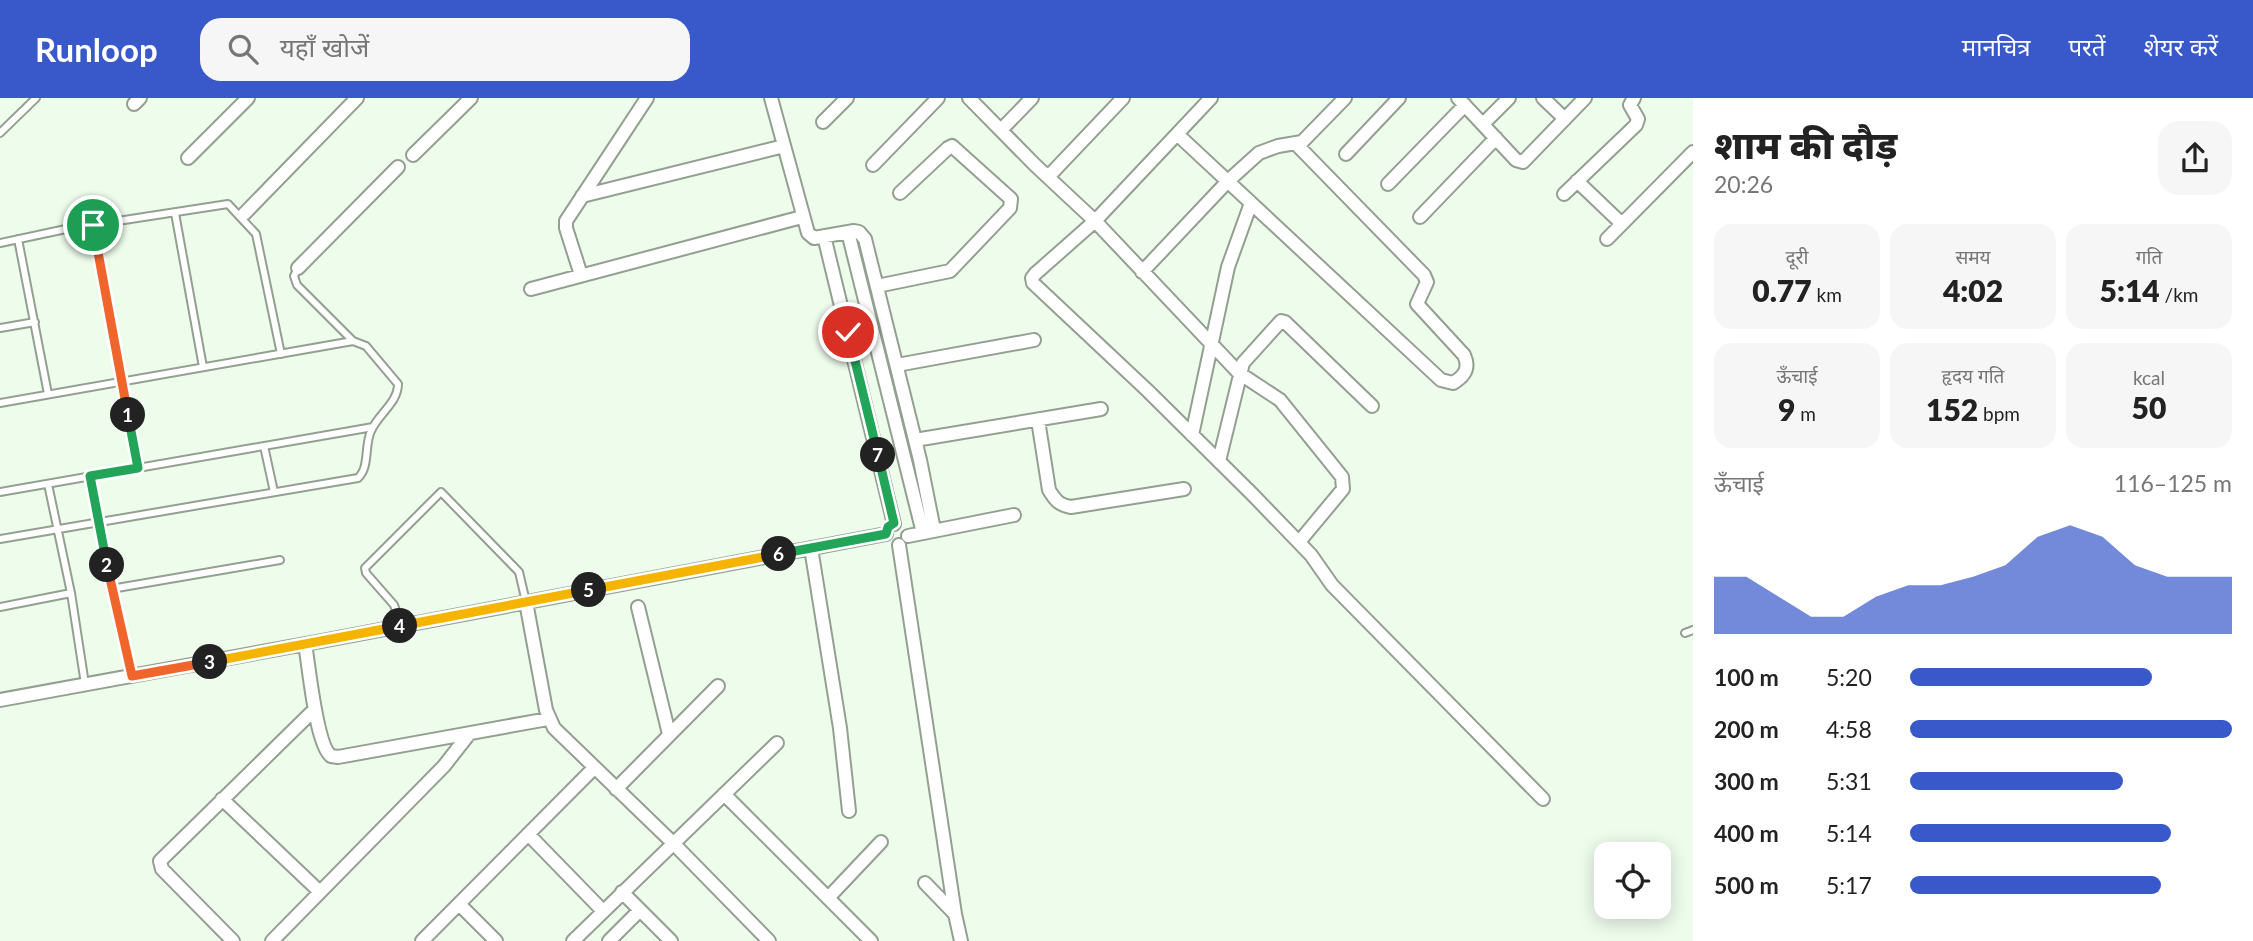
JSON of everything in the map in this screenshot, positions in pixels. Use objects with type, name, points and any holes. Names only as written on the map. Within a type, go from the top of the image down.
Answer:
[{"type":"street","points":[[188,158],[248,98]]},
{"type":"street","points":[[244,214],[357,98]]},
{"type":"street","points":[[413,155],[471,98]]},
{"type":"street","points":[[580,275],[566,221],[646,100],[662,98]]},
{"type":"street","points":[[771,98],[802,217],[811,236],[814,238],[854,231],[863,235],[915,440],[929,532]]},
{"type":"street","points":[[823,122],[847,98]]},
{"type":"street","points":[[873,165],[938,98]]},
{"type":"street","points":[[969,98],[1095,220],[1238,373],[1280,400],[1342,477],[1343,489],[1299,542]]},
{"type":"street","points":[[1001,130],[1032,98]]},
{"type":"street","points":[[1048,177],[1123,98]]},
{"type":"street","points":[[1211,98],[1095,220],[1035,274],[1033,283],[1219,461],[1299,542],[1332,585],[1543,799]]},
{"type":"street","points":[[1142,272],[1228,181],[1259,153],[1278,146],[1297,145],[1315,131],[1345,98]]},
{"type":"street","points":[[1346,154],[1399,98]]},
{"type":"street","points":[[1483,124],[1509,98]]},
{"type":"street","points":[[1543,98],[1565,119]]},
{"type":"street","points":[[1388,184],[1461,102],[1516,160],[1523,162],[1585,98]]},
{"type":"street","points":[[1564,194],[1636,125],[1638,119],[1630,105],[1634,98]]},
{"type":"street","points":[[1177,134],[1441,380],[1453,383],[1460,379],[1466,371],[1467,362],[1464,355],[1417,304],[1427,282],[1424,275],[1297,145]]},
{"type":"street","points":[[1420,217],[1496,138]]},
{"type":"street","points":[[582,196],[783,146]]},
{"type":"street","points":[[877,286],[950,271],[1012,203],[1011,199],[952,146],[900,194]]},
{"type":"street","points":[[1607,239],[1693,152]]},
{"type":"street","points":[[298,268],[398,167]]},
{"type":"street","points":[[1577,181],[1622,224]]},
{"type":"street","points":[[1192,435],[1228,267],[1251,203]]},
{"type":"street","points":[[531,289],[802,217]]},
{"type":"street","points":[[848,232],[929,532]]},
{"type":"street","points":[[824,236],[890,529],[887,540],[892,545],[929,532],[1014,515]]},
{"type":"street","points":[[1219,461],[1238,373],[1248,355],[1277,323],[1285,322],[1372,406]]},
{"type":"street","points":[[897,365],[1034,340]]},
{"type":"street","points":[[915,440],[1101,409]]},
{"type":"street","points":[[1038,420],[1049,491],[1062,505],[1071,507],[1184,489]]},
{"type":"street","points":[[0,700],[810,548],[901,524],[906,529],[903,540],[961,941]]},
{"type":"street","points":[[810,548],[840,729],[849,811]]},
{"type":"street","points":[[526,602],[548,719],[769,941]]},
{"type":"street","points":[[638,607],[669,734]]},
{"type":"street","points":[[306,644],[315,709],[326,752],[338,757],[548,719]]},
{"type":"street","points":[[616,789],[718,686]]},
{"type":"street","points":[[233,941],[160,866],[162,857],[315,709]]},
{"type":"street","points":[[272,941],[444,766],[469,734]]},
{"type":"street","points":[[573,941],[777,743]]},
{"type":"street","points":[[422,941],[594,768]]},
{"type":"street","points":[[724,794],[871,941]]},
{"type":"street","points":[[222,799],[320,892]]},
{"type":"street","points":[[528,834],[603,911]]},
{"type":"street","points":[[828,898],[881,842]]},
{"type":"street","points":[[925,883],[955,914]]},
{"type":"street","points":[[622,892],[671,941]]},
{"type":"street","points":[[460,904],[496,941]]},
{"type":"street","points":[[609,941],[640,910]]},
{"type":"lane","points":[[0,133],[36,98]]},
{"type":"lane","points":[[0,243],[228,204],[253,229],[281,354]]},
{"type":"lane","points":[[175,212],[203,367]]},
{"type":"lane","points":[[93,225],[138,468]]},
{"type":"lane","points":[[18,239],[48,394]]},
{"type":"lane","points":[[0,539],[358,478],[364,470],[370,433],[397,395],[398,384],[366,346],[354,341],[297,285],[294,276],[298,268]]},
{"type":"lane","points":[[0,328],[35,322]]},
{"type":"lane","points":[[0,403],[354,341]]},
{"type":"lane","points":[[0,492],[373,426]]},
{"type":"lane","points":[[264,446],[274,492]]},
{"type":"lane","points":[[90,476],[111,589],[132,676]]},
{"type":"lane","points":[[48,484],[71,593],[85,684]]},
{"type":"lane","points":[[401,626],[394,605],[366,573],[365,568],[441,492],[519,572],[526,602]]},
{"type":"lane","points":[[111,589],[280,560]]},
{"type":"lane","points":[[0,607],[71,593]]},
{"type":"lane","points":[[1685,633],[1693,630]]},
{"type":"route","points":[[93,225],[138,468],[90,476],[111,589],[132,676],[886,534],[888,527],[894,523],[848,332]]}]
